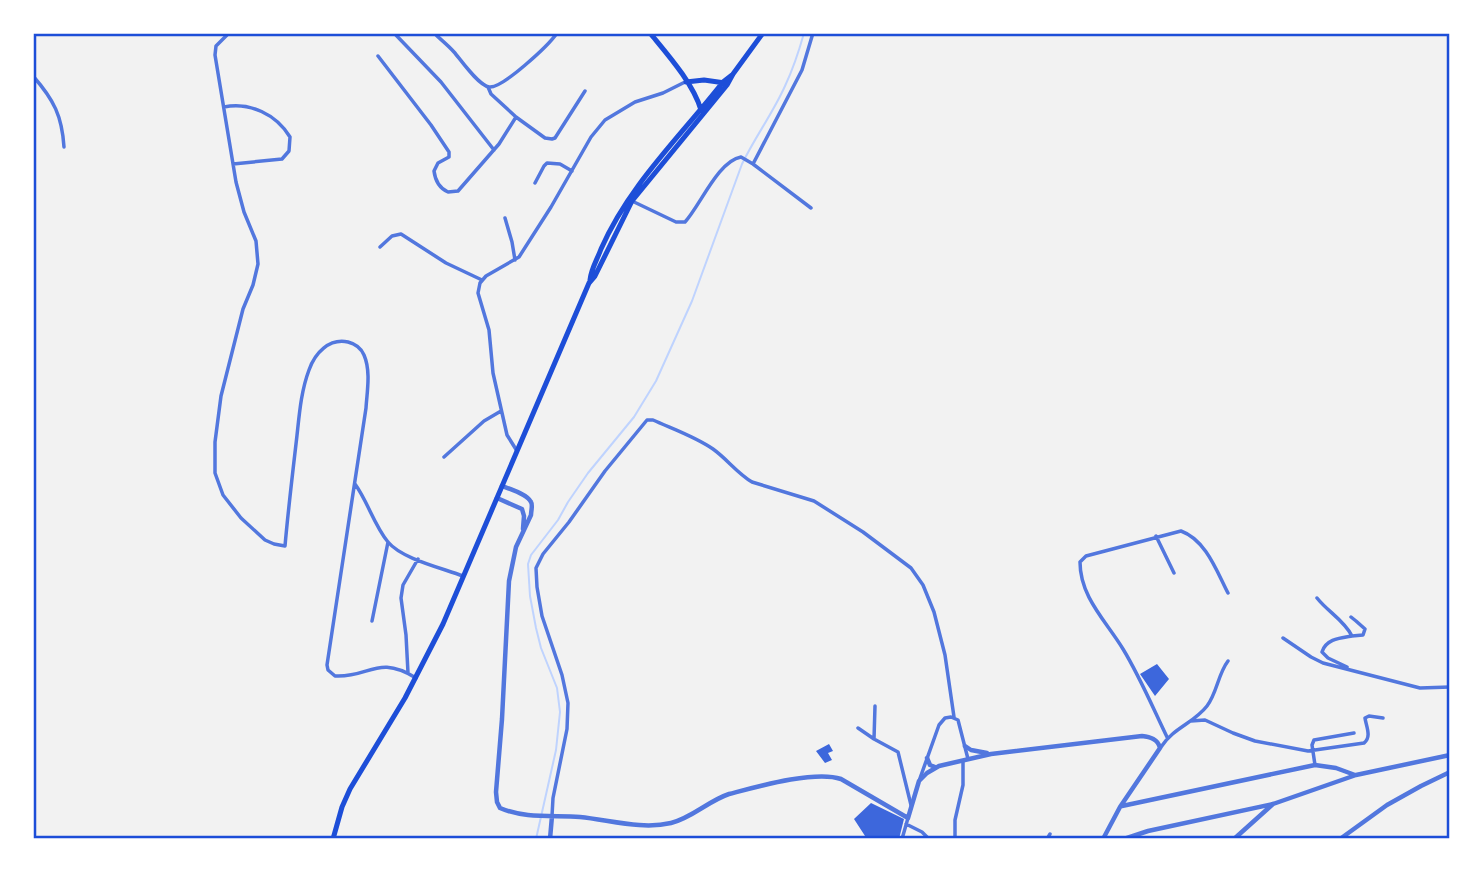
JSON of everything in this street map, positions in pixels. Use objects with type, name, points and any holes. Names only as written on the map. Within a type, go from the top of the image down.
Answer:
[{"type":"main road","points":[[650,33],[696,96],[701,110]]},
{"type":"main road","points":[[332,839],[350,789],[416,678],[443,624],[609,238],[630,200],[763,33]]},
{"type":"main road","points":[[686,82],[704,80],[725,84]]},
{"type":"main road","points":[[691,125],[725,84]]},
{"type":"street","points":[[229,33],[215,50],[233,164],[242,205],[256,241],[257,264],[221,396],[214,460],[218,484],[231,507],[248,525],[265,540],[285,546],[300,412],[309,368],[319,352],[332,343],[343,341],[361,349],[368,369],[366,408],[327,658],[328,670],[335,676],[340,676],[386,666],[416,678]]},
{"type":"street","points":[[394,33],[441,82],[494,150]]},
{"type":"street","points":[[434,33],[478,80],[488,87],[491,94],[545,138],[555,138],[584,91]]},
{"type":"street","points":[[488,87],[496,86],[518,71],[548,45],[557,33]]},
{"type":"street","points":[[751,163],[803,70],[813,33]]},
{"type":"street","points":[[378,56],[449,152],[449,157],[438,163],[434,171],[444,191],[458,191],[499,145],[516,117]]},
{"type":"street","points":[[33,76],[59,115],[64,147]]},
{"type":"street","points":[[517,451],[507,435],[501,411],[493,373],[489,330],[478,297],[479,286],[494,270],[515,260],[526,246],[591,136],[605,120],[635,102],[686,82]]},
{"type":"street","points":[[224,107],[239,105],[262,112],[278,121],[290,137],[291,146],[282,159],[233,164]]},
{"type":"street","points":[[630,200],[677,222],[685,222],[710,184],[732,159],[741,157],[811,208]]},
{"type":"street","points":[[535,183],[547,163],[560,164],[572,171]]},
{"type":"street","points":[[505,218],[515,260]]},
{"type":"street","points":[[380,247],[392,236],[401,234],[446,263],[482,280]]},
{"type":"street","points":[[444,457],[484,421],[501,411]]},
{"type":"street","points":[[550,839],[553,798],[567,729],[568,703],[562,675],[542,616],[536,568],[605,471],[648,420],[703,443],[751,482],[800,496],[825,508],[911,568],[923,585],[934,612],[945,655],[954,717],[958,720],[965,746],[963,785],[955,820],[955,839]]},
{"type":"street","points":[[355,484],[388,542],[400,552],[465,576]]},
{"type":"street","points":[[502,486],[531,501],[531,515],[513,558],[509,581],[496,797],[498,806],[544,816],[648,826],[663,825],[679,821],[719,797],[814,776],[830,776],[841,779],[907,821],[929,839]]},
{"type":"street","points":[[496,498],[522,509],[522,534]]},
{"type":"street","points":[[1167,737],[1123,648],[1100,617],[1084,587],[1081,559],[1181,531],[1200,545],[1228,593]]},
{"type":"street","points":[[1156,536],[1174,573]]},
{"type":"street","points":[[372,621],[388,542]]},
{"type":"street","points":[[408,673],[401,598],[403,585],[418,559]]},
{"type":"street","points":[[1317,598],[1346,625],[1352,636]]},
{"type":"street","points":[[1349,669],[1322,652],[1329,642],[1363,635],[1365,629],[1351,617]]},
{"type":"street","points":[[1283,638],[1323,663],[1420,688],[1450,687]]},
{"type":"street","points":[[1103,839],[1120,807],[1167,737],[1191,721],[1208,704],[1228,660]]},
{"type":"street","points":[[874,739],[875,706]]},
{"type":"street","points":[[1191,721],[1205,720],[1255,741],[1308,751],[1366,742],[1367,716],[1383,719]]},
{"type":"street","points":[[902,839],[919,781],[941,722],[945,718],[954,717]]},
{"type":"street","points":[[858,728],[898,752],[911,805]]},
{"type":"street","points":[[1315,762],[1312,745],[1314,740],[1354,733]]},
{"type":"street","points":[[919,781],[936,768],[991,754],[1142,736],[1153,739],[1160,748]]},
{"type":"street","points":[[965,746],[991,754]]},
{"type":"street","points":[[1124,839],[1148,831],[1273,804],[1356,775],[1450,755]]},
{"type":"street","points":[[927,758],[930,765],[936,768]]},
{"type":"street","points":[[1120,807],[1315,762],[1356,775]]},
{"type":"street","points":[[1336,768],[1339,774],[1336,783]]},
{"type":"street","points":[[1340,839],[1387,805],[1450,772]]},
{"type":"street","points":[[1234,839],[1273,804]]},
{"type":"building","points":[[1157,664],[1169,679],[1155,696],[1140,674]]},
{"type":"building","points":[[829,744],[833,751],[828,753],[832,760],[825,763],[816,751]]},
{"type":"building","points":[[871,803],[904,819],[899,839],[867,839],[854,819]]},
{"type":"waterway","points":[[536,839],[556,750],[560,712],[557,688],[536,628],[528,564],[531,555],[558,520],[588,473],[634,417],[656,381],[692,301],[742,164],[785,86],[804,33]]}]
